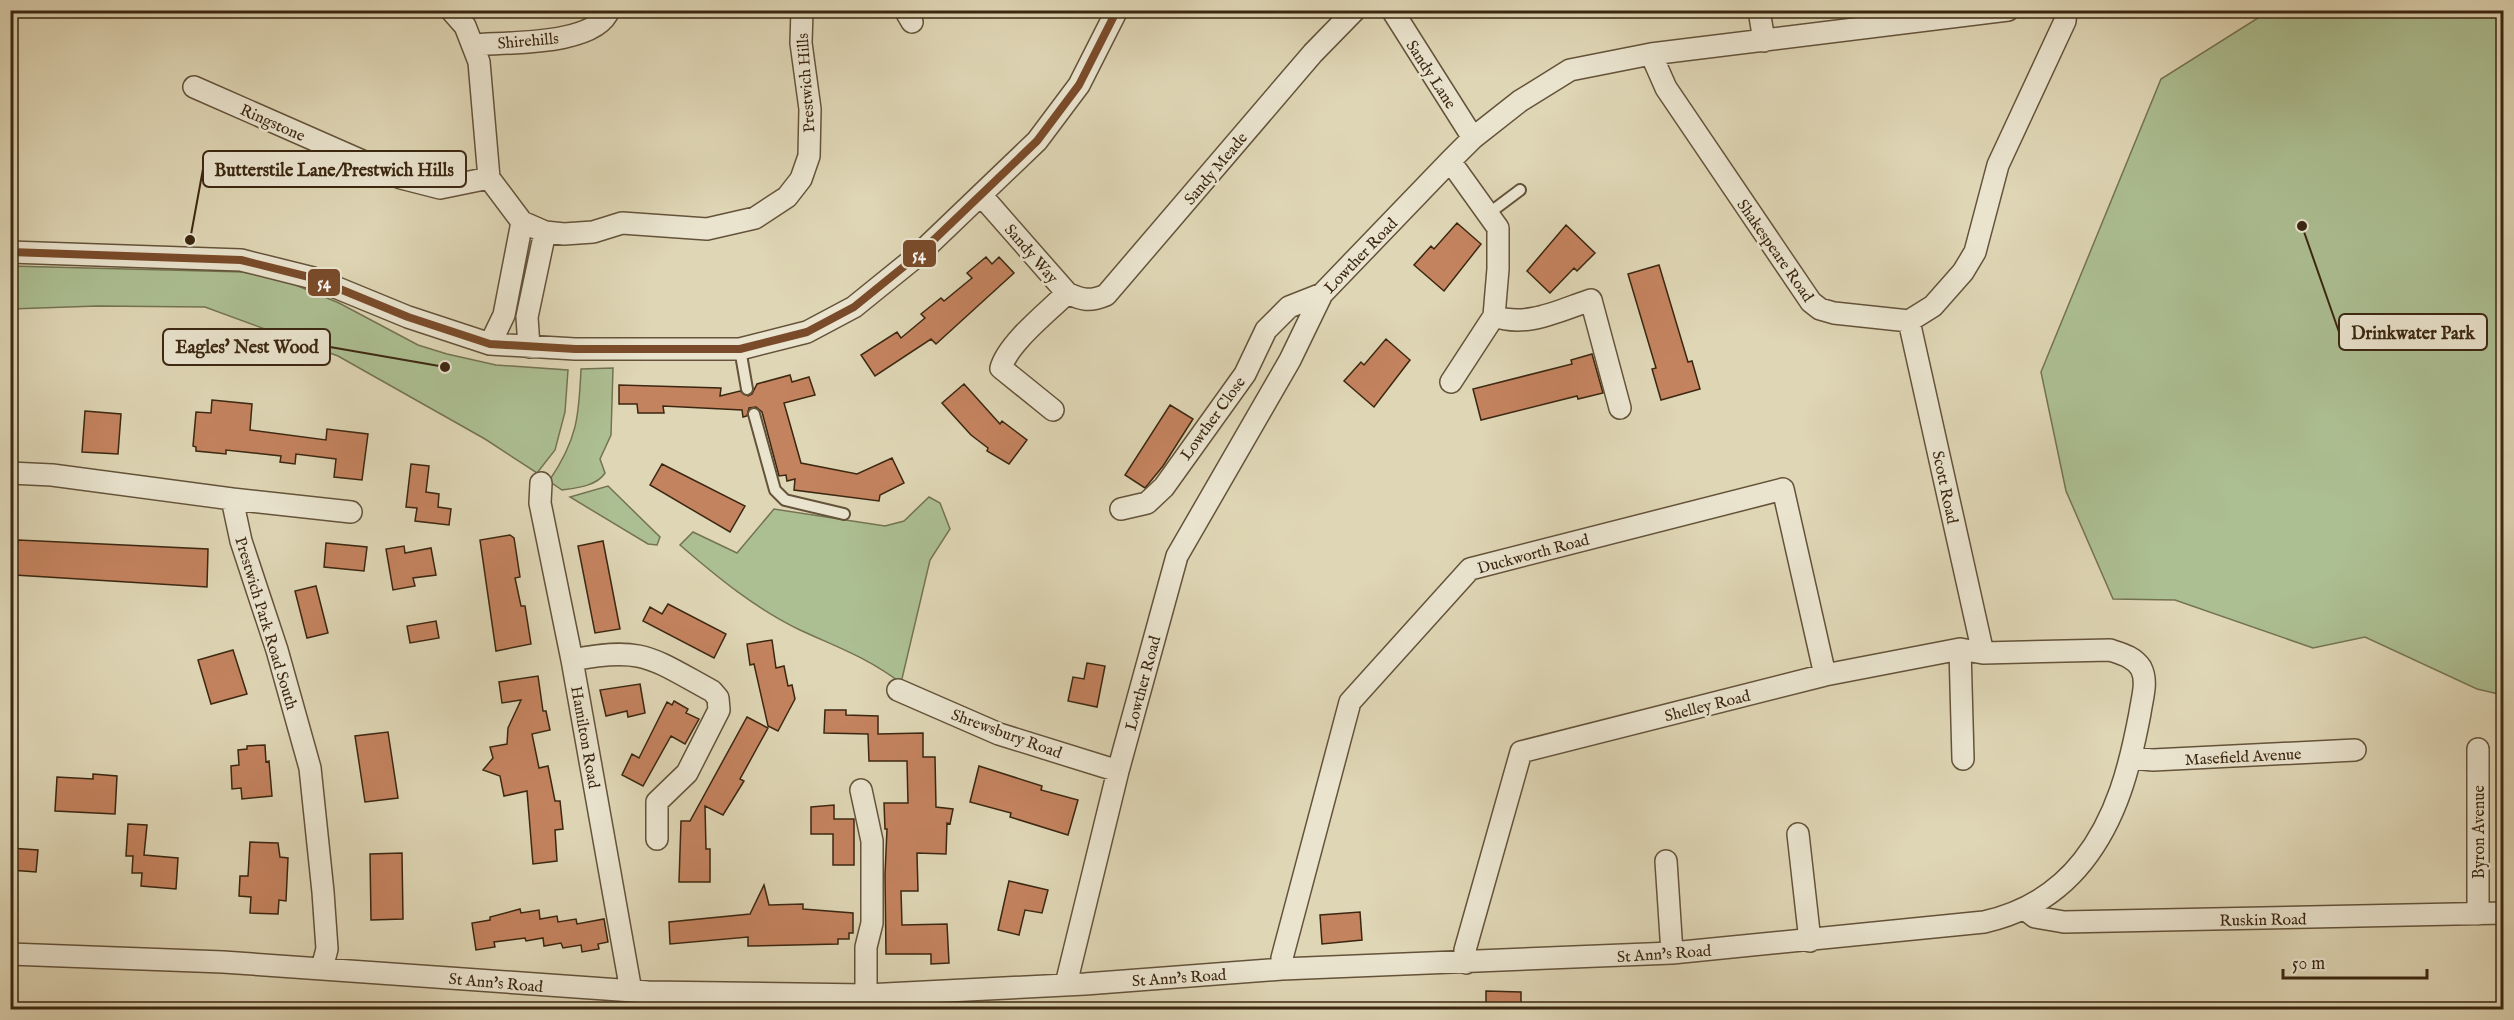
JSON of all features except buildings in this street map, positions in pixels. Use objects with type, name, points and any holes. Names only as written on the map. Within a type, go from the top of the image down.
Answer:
[{"type":"street","points":[[451,10],[465,26],[479,62],[489,178]]},
{"type":"street","name":"Shirehills","points":[[473,45],[574,36],[596,28],[609,10]]},
{"type":"street","name":"Prestwich Hills","points":[[489,178],[522,222],[545,232],[564,234],[593,232],[622,223],[644,222],[707,229],[755,218],[787,197],[801,179],[809,156],[810,109],[801,43],[802,10]]},
{"type":"street","points":[[10,252],[241,260],[313,278],[408,317],[490,344],[529,347],[740,349],[807,332],[854,307],[917,256],[1037,141],[1079,85],[1117,10]]},
{"type":"street","name":"Sandy Meade","points":[[1067,293],[1084,301],[1106,296],[1313,53],[1355,10]]},
{"type":"street","name":"Sandy Lane","points":[[1392,10],[1473,138]]},
{"type":"street","points":[[1759,10],[1764,41]]},
{"type":"street","name":"Lowther Road","points":[[1066,984],[1118,771],[1177,556],[1290,360],[1322,294],[1449,161],[1473,138],[1520,101],[1570,70],[1651,54],[2008,10]]},
{"type":"street","points":[[1909,321],[1933,306],[1963,273],[1975,252],[1998,165],[2045,69],[2065,21],[2066,10]]},
{"type":"street","name":"Shakespeare Road","points":[[1651,54],[1666,88],[1811,302],[1820,309],[1834,313],[1909,321]]},
{"type":"street","name":"Ringstone","points":[[194,87],[401,178],[440,188],[489,178]]},
{"type":"street","points":[[1449,161],[1498,228],[1498,269],[1494,316],[1451,382]]},
{"type":"street","name":"Sandy Way","points":[[981,195],[1067,293],[1016,344],[1003,359],[1000,368],[1053,410]]},
{"type":"street","points":[[490,344],[504,315],[522,222]]},
{"type":"street","points":[[529,347],[527,316],[545,232]]},
{"type":"street","name":"Lowther Close","points":[[1120,509],[1147,503],[1164,487],[1245,374],[1266,330],[1289,307],[1322,294]]},
{"type":"street","points":[[1494,316],[1508,321],[1530,320],[1592,300],[1620,408]]},
{"type":"street","name":"Scott Road","points":[[1909,321],[1983,653]]},
{"type":"street","points":[[10,473],[52,475],[351,512]]},
{"type":"street","name":"Hamilton Road","points":[[541,483],[540,502],[572,660],[631,991]]},
{"type":"street","name":"Duckworth Road","points":[[1282,969],[1282,958],[1350,702],[1470,569],[1783,489],[1824,675]]},
{"type":"street","name":"Prestwich Park Road South","points":[[232,499],[241,541],[277,650],[310,768],[327,949],[322,968]]},
{"type":"street","points":[[1960,649],[1963,759]]},
{"type":"street","name":"Shelley Road","points":[[1466,963],[1465,950],[1521,752],[1824,675],[1960,649],[1983,653],[2110,650]]},
{"type":"street","name":"St Ann's Road","points":[[10,954],[322,968],[631,991],[866,995],[1282,969],[1672,953],[1984,922],[2026,910],[2066,879],[2096,843],[2113,812],[2132,758],[2145,681],[2140,667],[2129,656],[2110,650]]},
{"type":"street","points":[[572,660],[606,653],[648,656],[712,691],[718,698],[719,710],[687,773],[657,802],[657,839]]},
{"type":"street","name":"Shrewsbury Road","points":[[898,690],[1032,746],[1118,771]]},
{"type":"street","name":"Byron Avenue","points":[[2478,749],[2478,914]]},
{"type":"street","name":"Masefield Avenue","points":[[2132,758],[2153,760],[2355,750]]},
{"type":"street","points":[[861,790],[872,841],[872,924],[866,948],[866,995]]},
{"type":"street","points":[[1798,834],[1810,940]]},
{"type":"street","points":[[1666,861],[1672,953]]},
{"type":"street","name":"Ruskin Road","points":[[2026,910],[2035,916],[2064,922],[2504,913]]},
{"type":"lane","points":[[1488,214],[1520,190]]},
{"type":"lane","points":[[740,349],[747,389]]},
{"type":"lane","points":[[754,414],[776,490],[785,500],[844,514]]},
{"type":"green space","points":[[2269,11],[2503,11],[2503,695],[2477,689],[2365,637],[2313,648],[2175,600],[2113,599],[2066,491],[2041,372],[2161,79]]},
{"type":"green space","points":[[10,266],[244,272],[286,281],[339,303],[418,345],[447,354],[496,365],[568,370],[565,412],[555,450],[537,473],[485,439],[338,356],[205,307],[97,306],[11,309]]},
{"type":"green space","points":[[613,368],[611,435],[600,459],[605,473],[592,484],[562,490],[549,481],[566,453],[575,428],[581,369]]},
{"type":"green space","points":[[608,486],[660,537],[657,545],[648,544],[570,497]]},
{"type":"green space","points":[[929,497],[940,503],[950,529],[930,560],[901,683],[864,660],[784,622],[752,602],[680,545],[693,532],[737,553],[774,509],[885,526],[904,521]]},
{"type":"transit line","name":"54","points":[[10,252],[241,260],[313,278],[408,317],[490,344],[575,349],[740,349],[807,332],[854,307],[917,256],[1037,141],[1079,85],[1117,10]]},
{"type":"place","name":"Drinkwater Park","points":[[2302,226]]},
{"type":"place","name":"Butterstile Lane/Prestwich Hills","points":[[190,240]]},
{"type":"place","name":"Eagles' Nest Wood","points":[[445,367]]}]
